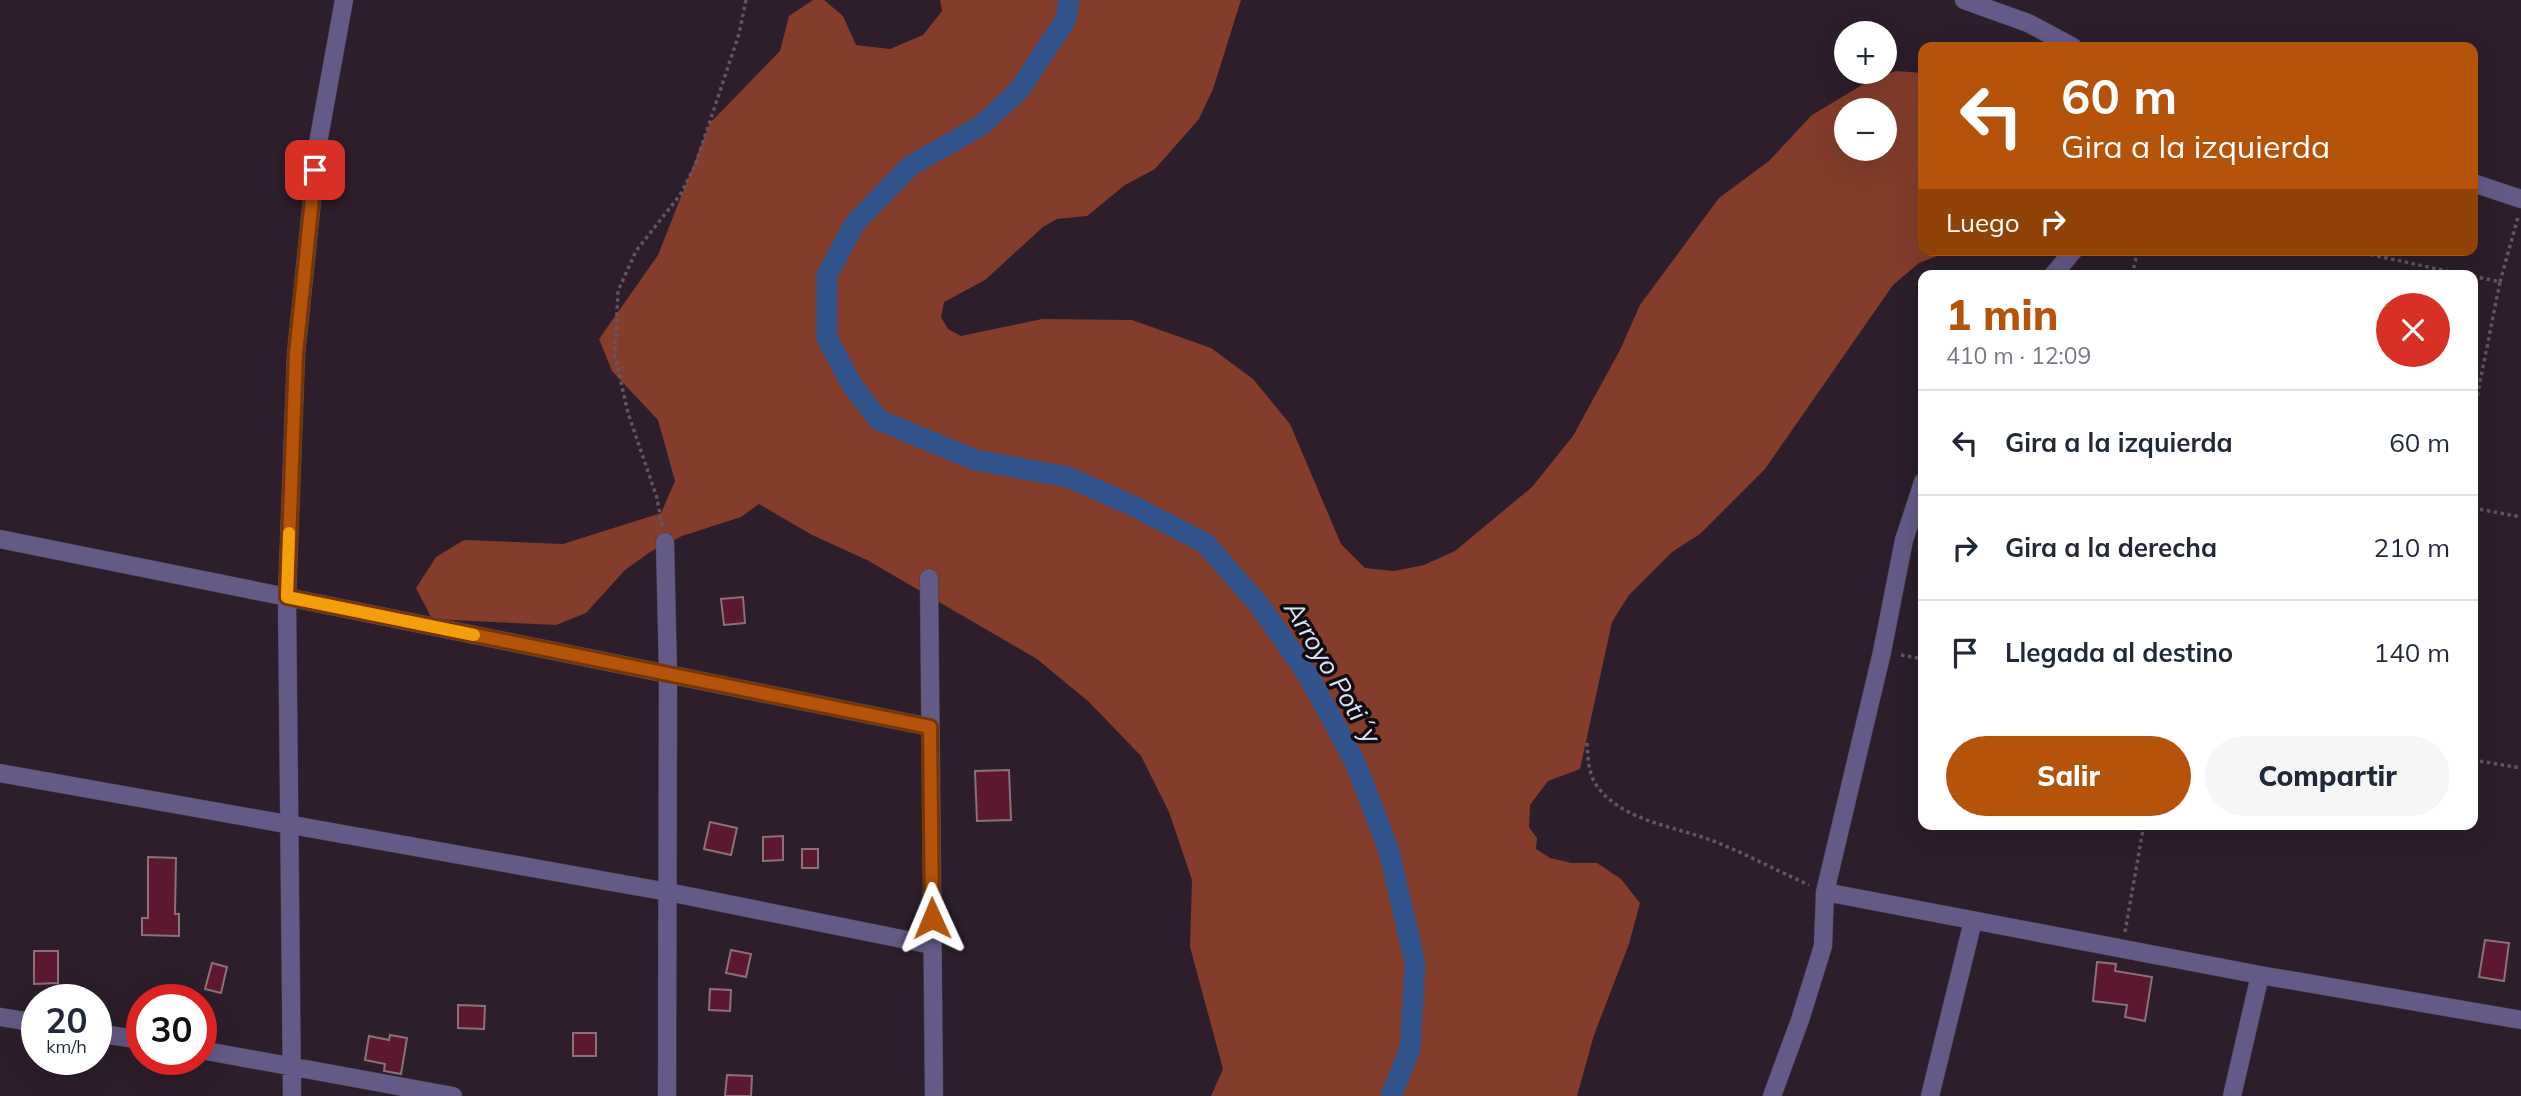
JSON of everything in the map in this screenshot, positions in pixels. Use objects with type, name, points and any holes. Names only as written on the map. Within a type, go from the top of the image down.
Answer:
[{"type":"street","points":[[292,1096],[287,597],[298,341],[318,144],[344,0]]},
{"type":"street","points":[[1964,0],[2028,23],[2064,42]]},
{"type":"street","points":[[2478,185],[2521,199]]},
{"type":"street","points":[[2057,270],[2069,256]]},
{"type":"street","points":[[1772,1096],[1823,946],[1825,892],[1882,652],[1904,540],[1918,497]]},
{"type":"street","points":[[0,538],[930,727]]},
{"type":"street","points":[[665,542],[668,674],[667,1096]]},
{"type":"street","points":[[929,578],[934,1096]]},
{"type":"street","points":[[0,773],[668,892],[932,945]]},
{"type":"street","points":[[1825,892],[2260,975],[2521,1020]]},
{"type":"street","points":[[1930,1096],[1973,920]]},
{"type":"street","points":[[2232,1096],[2260,975]]},
{"type":"street","points":[[0,1017],[21,1020]]},
{"type":"street","points":[[217,1053],[453,1096]]},
{"type":"path","points":[[665,542],[657,498],[628,413],[615,356],[618,291],[636,251],[680,195],[695,166],[739,34],[746,0]]},
{"type":"path","points":[[2478,391],[2500,282],[2521,208]]},
{"type":"path","points":[[2378,256],[2442,270]]},
{"type":"path","points":[[2478,277],[2500,282]]},
{"type":"path","points":[[2478,509],[2521,517]]},
{"type":"path","points":[[1587,743],[1590,772],[1599,789],[1620,807],[1654,822],[1716,842],[1825,892]]},
{"type":"path","points":[[2478,761],[2521,768]]},
{"type":"path","points":[[2122,949],[2143,830]]},
{"type":"shaded area","points":[[813,0],[824,0],[843,16],[856,45],[890,49],[923,35],[942,11],[940,0],[1241,0],[1213,89],[1199,119],[1155,169],[1125,185],[1087,216],[1057,219],[1043,227],[985,280],[944,302],[941,317],[948,329],[961,336],[1042,319],[1132,320],[1211,348],[1253,379],[1290,424],[1341,544],[1365,568],[1394,571],[1424,565],[1455,551],[1532,487],[1573,436],[1620,350],[1640,305],[1719,198],[1769,161],[1812,115],[1834,102],[1834,161],[1897,161],[1897,98],[1840,98],[1864,84],[1897,84],[1897,71],[1918,73],[1918,256],[1937,256],[1919,263],[1893,285],[1765,469],[1700,534],[1672,552],[1629,595],[1612,622],[1580,769],[1548,781],[1530,805],[1529,827],[1537,838],[1536,849],[1550,858],[1572,863],[1597,863],[1621,879],[1640,903],[1629,944],[1594,1035],[1577,1096],[1211,1096],[1223,1069],[1190,947],[1192,880],[1169,812],[1141,756],[1089,702],[1037,659],[867,560],[812,535],[759,504],[741,517],[682,536],[650,552],[625,570],[586,613],[556,625],[432,619],[416,588],[436,557],[464,540],[563,544],[661,513],[675,481],[658,420],[612,371],[599,339],[658,255],[710,123],[780,51],[789,16]]},
{"type":"building","points":[[743,597],[745,623],[724,625],[721,599]]},
{"type":"building","points":[[1009,770],[1011,820],[977,821],[975,771]]},
{"type":"building","points":[[710,822],[737,828],[731,855],[704,849]]},
{"type":"building","points":[[783,836],[783,860],[763,861],[763,837]]},
{"type":"building","points":[[802,849],[818,849],[818,868],[802,868]]},
{"type":"building","points":[[148,857],[176,858],[175,914],[179,914],[179,936],[142,935],[142,918],[148,918]]},
{"type":"building","points":[[2485,940],[2509,943],[2504,981],[2479,977]]},
{"type":"building","points":[[731,950],[751,954],[746,977],[726,973]]},
{"type":"building","points":[[34,951],[58,951],[58,983],[34,984]]},
{"type":"building","points":[[2097,962],[2116,964],[2115,971],[2152,977],[2145,1021],[2125,1017],[2127,1005],[2093,1001]]},
{"type":"building","points":[[212,963],[227,967],[221,993],[217,992],[217,984],[206,984]]},
{"type":"building","points":[[710,989],[731,990],[730,1011],[709,1010]]},
{"type":"building","points":[[458,1005],[485,1006],[484,1029],[458,1028]]},
{"type":"building","points":[[573,1033],[596,1033],[596,1056],[573,1056]]},
{"type":"building","points":[[390,1035],[407,1038],[401,1074],[384,1071],[385,1064],[365,1060],[369,1036],[389,1040]]},
{"type":"building","points":[[727,1075],[752,1076],[751,1096],[725,1096]]},
{"type":"waterway","name":"Arroyo Poti´y","points":[[1069,0],[1066,19],[1020,89],[982,125],[910,166],[855,223],[827,275],[827,338],[852,385],[879,420],[975,460],[1068,477],[1131,505],[1205,543],[1260,606],[1308,675],[1355,762],[1389,851],[1415,963],[1410,1049],[1391,1096]]},
{"type":"slow traffic","points":[[289,533],[287,597],[474,635]]},
{"type":"route","points":[[315,170],[296,354],[287,597],[930,727],[932,918]]}]
